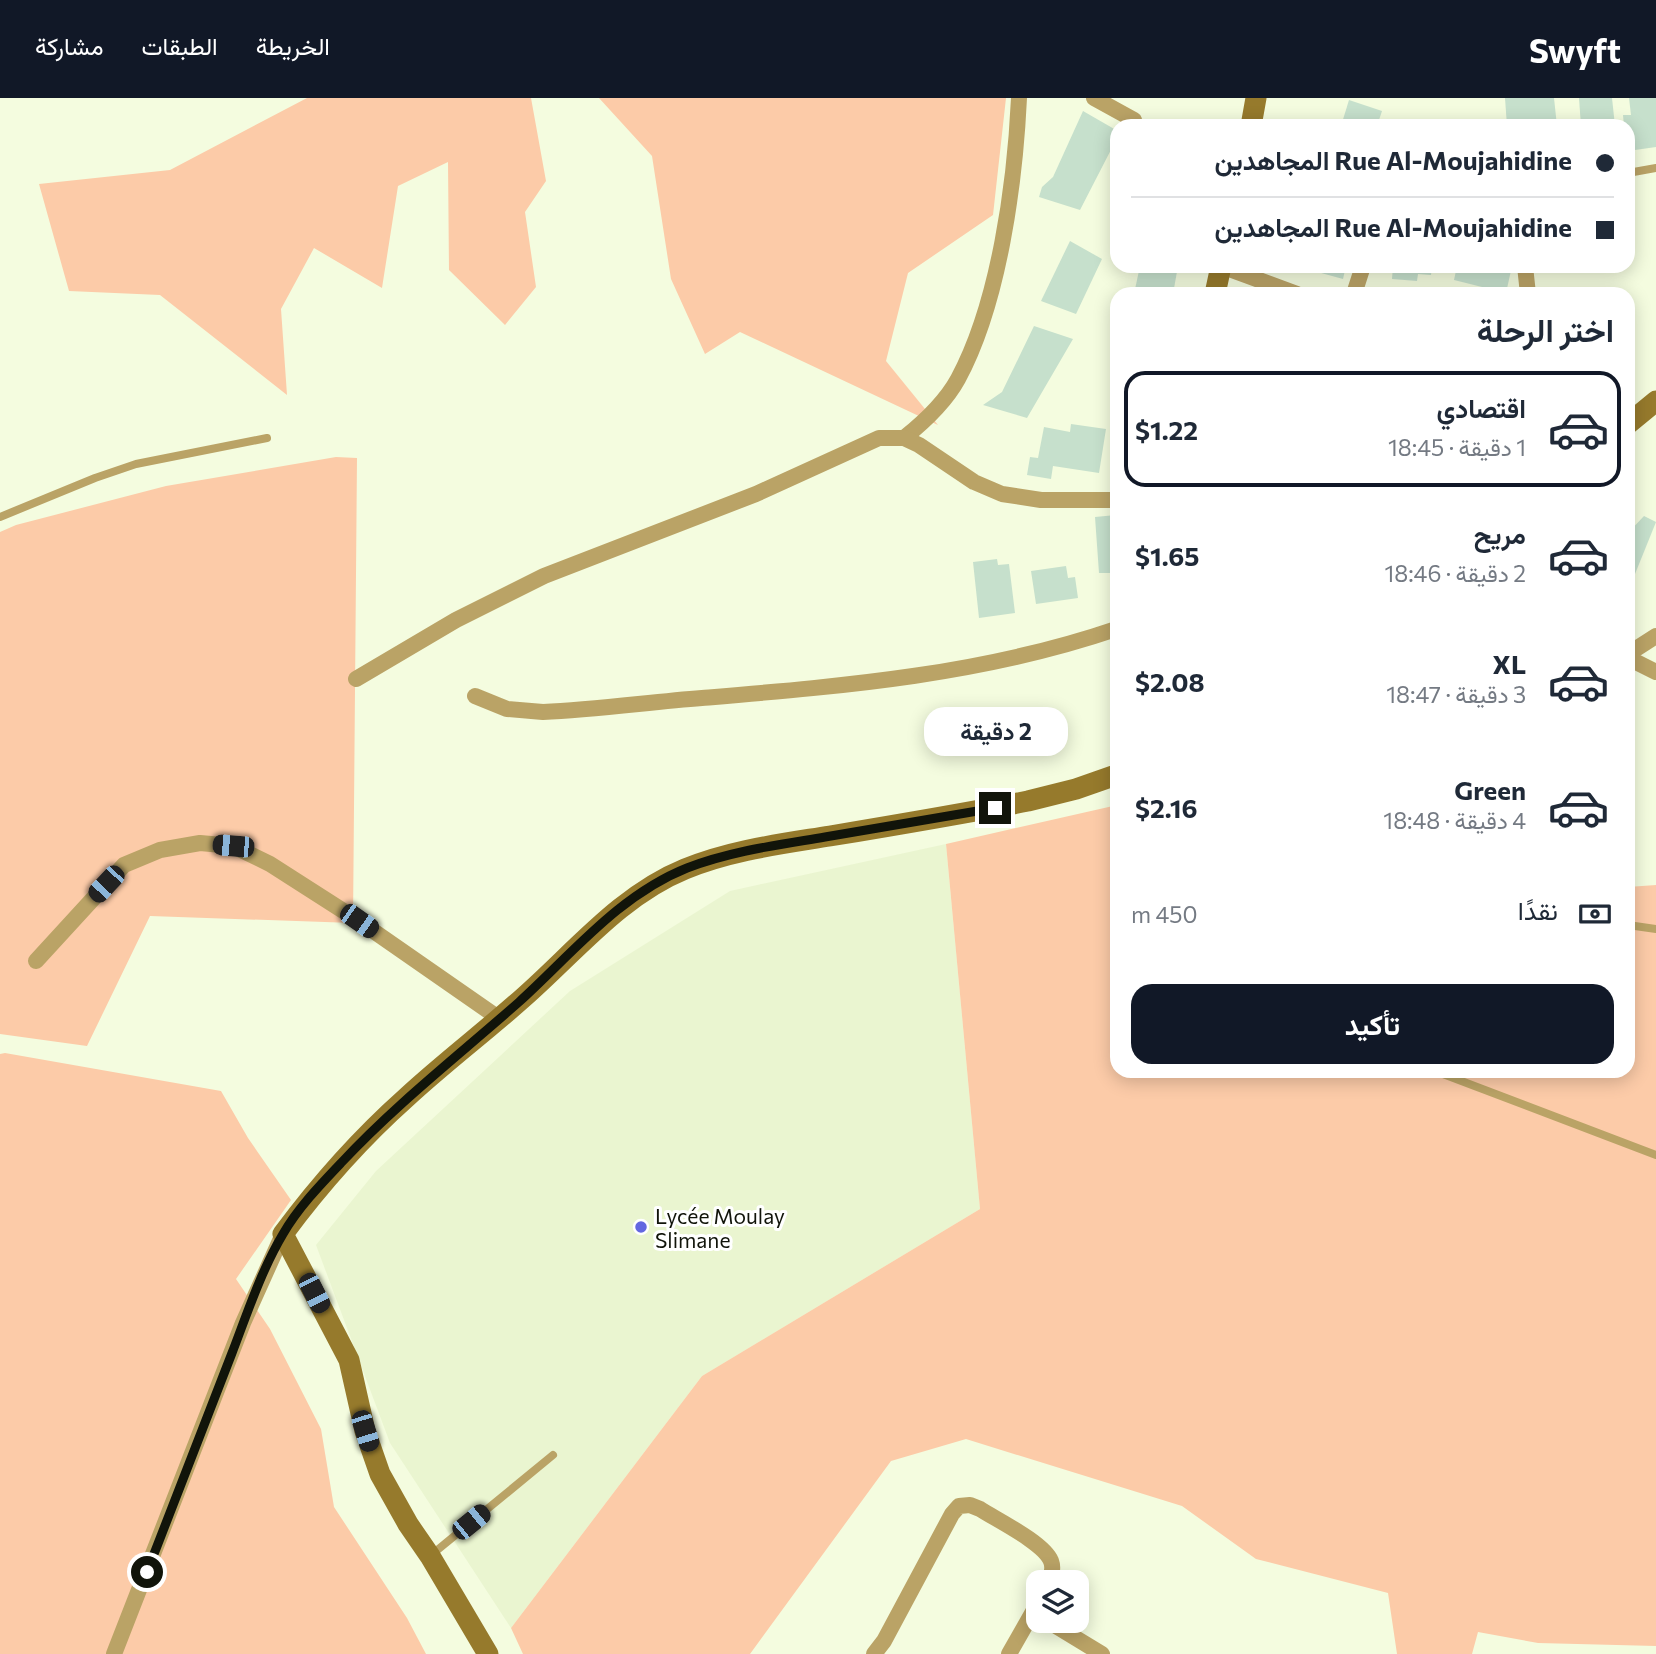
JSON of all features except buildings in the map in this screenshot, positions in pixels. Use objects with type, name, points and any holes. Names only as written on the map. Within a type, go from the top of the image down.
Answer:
[{"type":"street","points":[[904,438],[917,427],[957,380],[988,305],[1008,206],[1019,98]]},
{"type":"street","points":[[1094,98],[1131,119]]},
{"type":"street","points":[[1252,119],[1256,98]]},
{"type":"street","points":[[1240,273],[1278,287]]},
{"type":"street","points":[[1635,419],[1655,405]]},
{"type":"street","points":[[356,679],[456,620],[544,576],[756,494],[879,438],[904,438],[974,482],[1002,494],[1041,500],[1110,500]]},
{"type":"street","points":[[475,695],[507,709],[543,712],[856,685],[975,667],[1058,648],[1110,631]]},
{"type":"street","points":[[1635,651],[1656,636]]},
{"type":"street","points":[[1635,660],[1656,671]]},
{"type":"street","points":[[114,1654],[248,1312],[283,1234],[316,1189],[367,1135],[408,1096],[546,977],[570,951],[636,897],[682,870],[734,853],[1041,799],[1110,777]]},
{"type":"street","points":[[36,961],[124,865],[160,850],[200,843],[233,846],[270,864],[359,921],[500,1018]]},
{"type":"street","points":[[283,1234],[349,1360],[365,1431],[380,1474],[488,1654]]},
{"type":"street","points":[[874,1654],[884,1641],[952,1514],[959,1506],[971,1505],[980,1509],[1039,1547],[1051,1562],[1052,1570]]},
{"type":"street","points":[[1009,1654],[1026,1631]]},
{"type":"street","points":[[1070,1633],[1102,1654]]},
{"type":"lane","points":[[1635,172],[1656,168]]},
{"type":"lane","points":[[0,517],[136,464],[267,438]]},
{"type":"lane","points":[[1635,926],[1656,929]]},
{"type":"lane","points":[[1453,1078],[1656,1155]]},
{"type":"lane","points":[[430,1556],[553,1455]]},
{"type":"shaded area","points":[[307,98],[531,98],[546,181],[525,212],[536,287],[505,325],[449,270],[448,162],[398,186],[382,288],[314,248],[281,309],[287,395],[160,295],[69,291],[39,184],[170,170]]},
{"type":"shaded area","points":[[599,98],[1006,98],[993,215],[908,273],[886,361],[938,425],[740,332],[705,354],[671,279],[652,156]]},
{"type":"shaded area","points":[[336,457],[357,458],[353,923],[150,916],[87,1046],[0,1034],[0,532],[16,525],[166,486]]},
{"type":"shaded area","points":[[1110,807],[1110,1078],[1635,1078],[1635,886],[1656,885],[1656,1646],[1538,1643],[1478,1632],[1472,1654],[1397,1654],[1388,1593],[1256,1559],[1182,1506],[966,1439],[891,1461],[750,1654],[523,1654],[511,1628],[702,1376],[980,1209],[946,844]]},
{"type":"shaded area","name":"Lycée Moulay Slimane","points":[[946,844],[980,1209],[702,1376],[511,1628],[390,1443],[316,1245],[376,1171],[570,991],[730,891]]},
{"type":"shaded area","points":[[0,1054],[221,1091],[248,1138],[291,1200],[236,1279],[270,1329],[321,1429],[334,1507],[407,1618],[426,1654],[0,1654]]},
{"type":"place","name":"Lycée Moulay Slimane","points":[[641,1227]]},
{"type":"route","points":[[147,1572],[262,1276],[283,1234],[316,1189],[408,1096],[500,1018],[606,920],[636,897],[682,870],[734,853],[995,808]]}]
